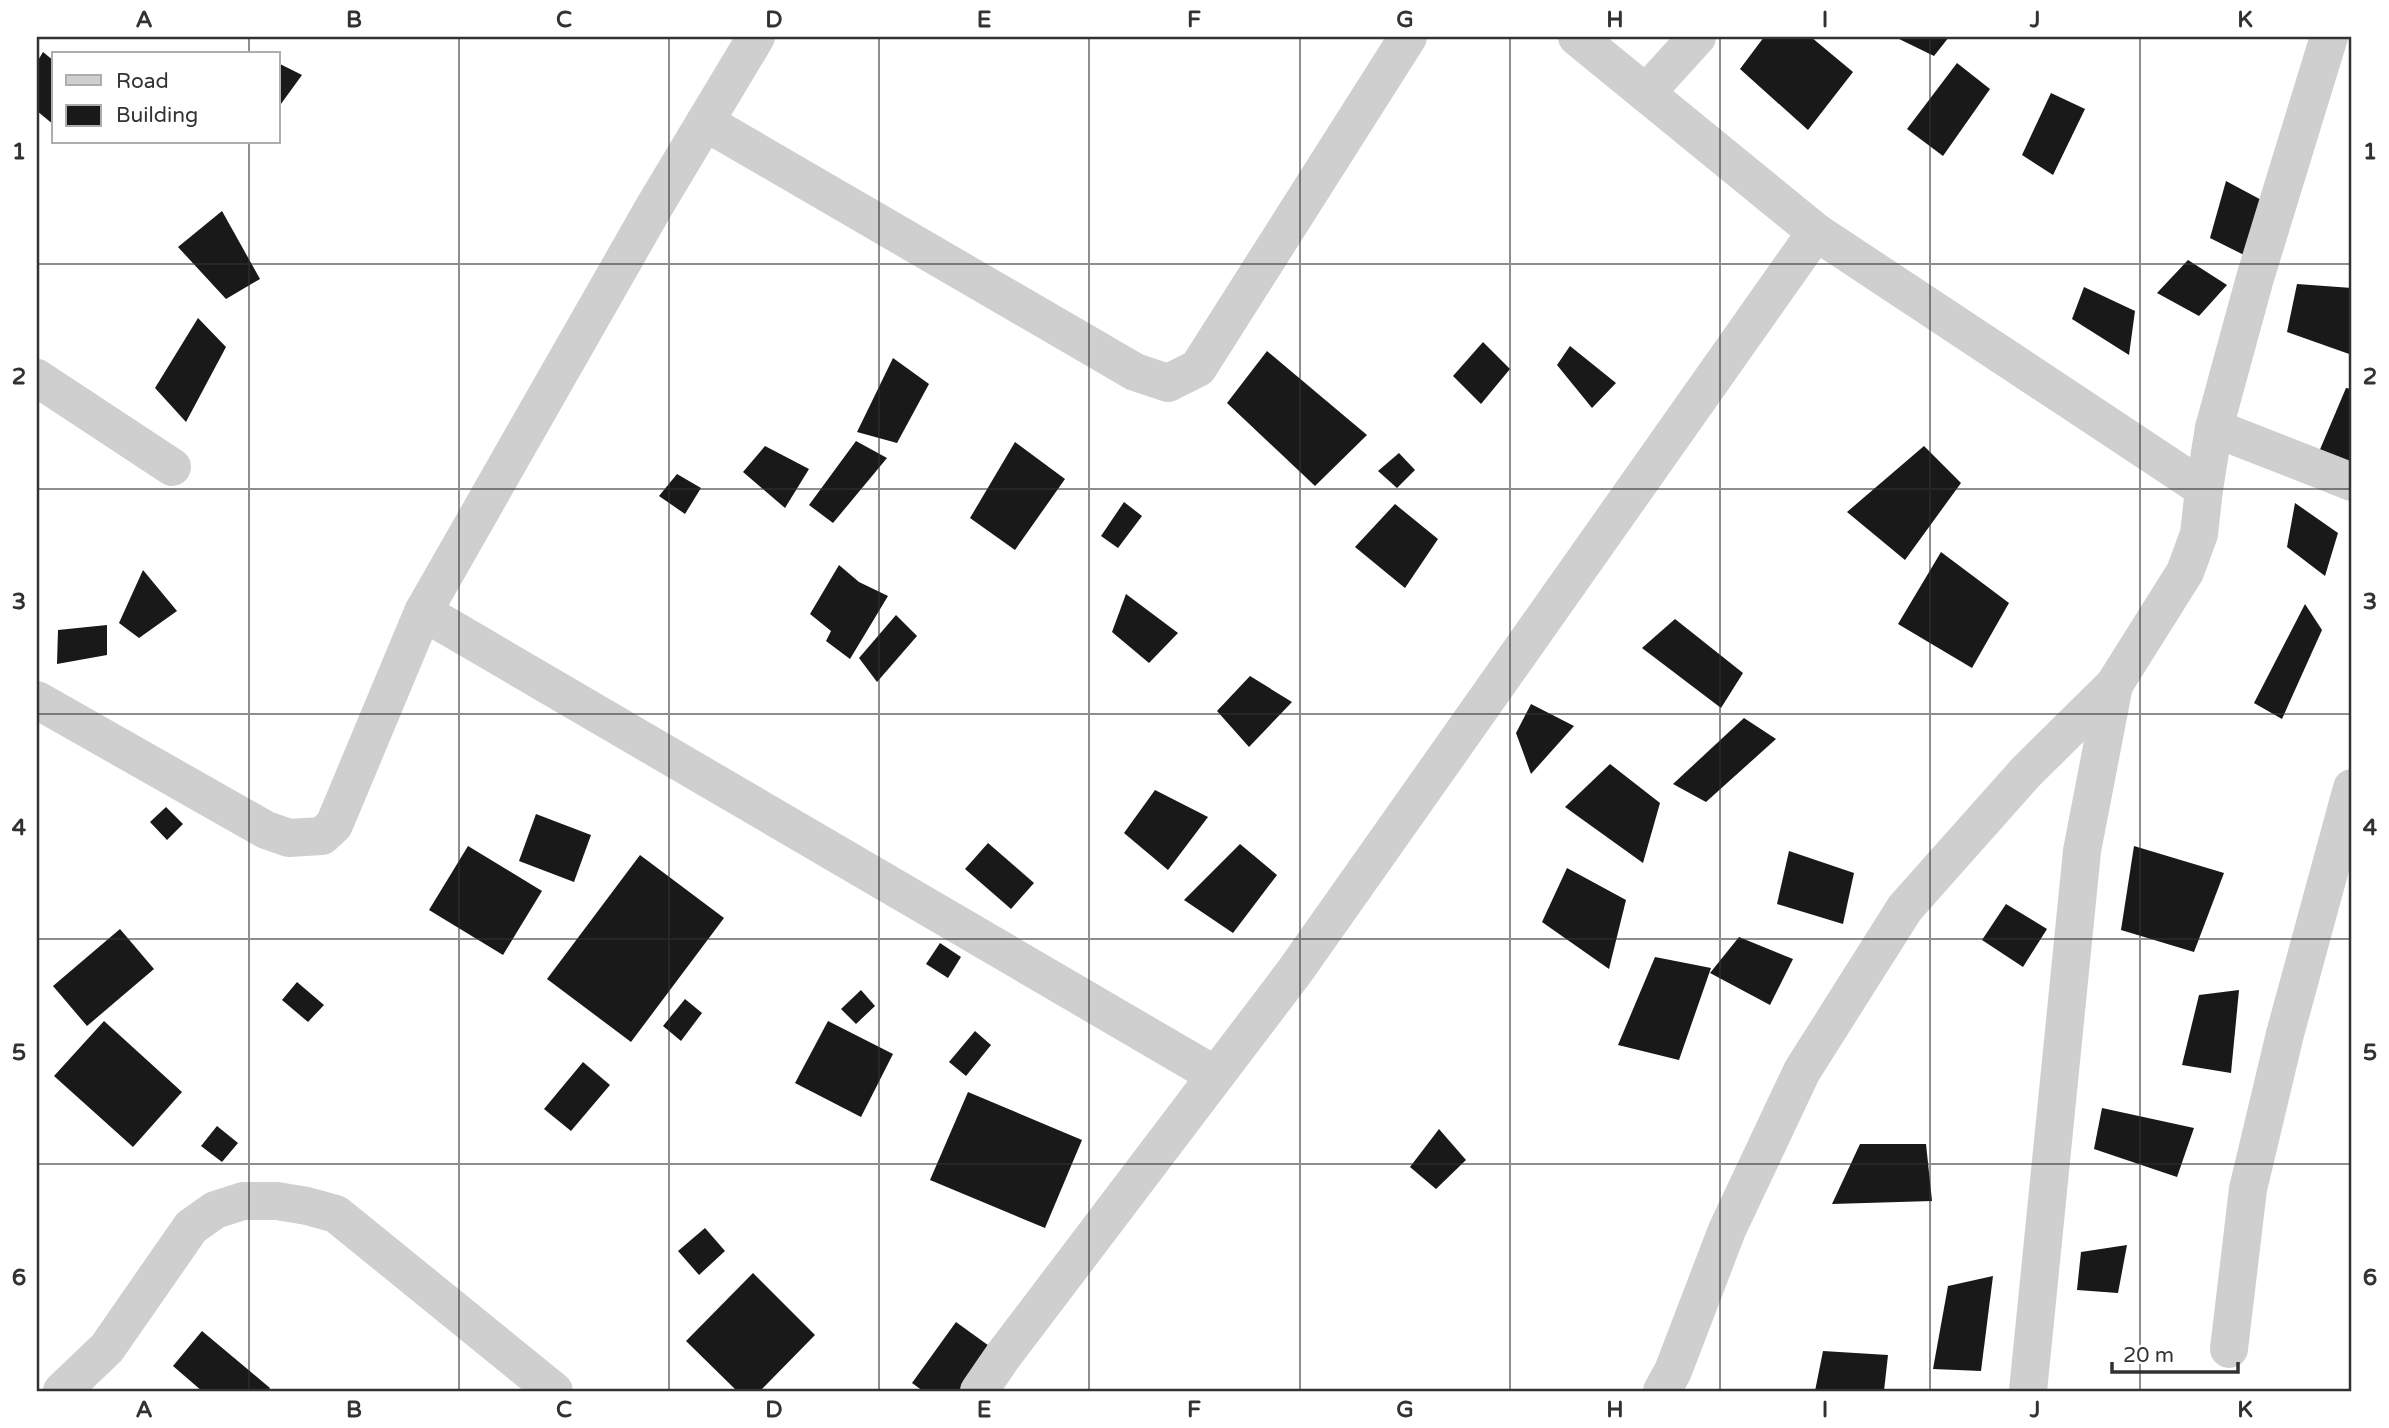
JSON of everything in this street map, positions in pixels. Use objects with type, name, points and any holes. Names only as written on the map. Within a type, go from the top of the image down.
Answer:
[{"type":"street","points":[[37,700],[266,830],[289,838],[323,836],[334,825],[424,612],[654,207],[756,37]]},
{"type":"street","points":[[705,122],[1135,372],[1168,383],[1198,368],[1408,37]]},
{"type":"street","points":[[1577,37],[1816,232],[2204,489]]},
{"type":"street","points":[[1646,93],[1697,37]]},
{"type":"street","points":[[1662,1391],[1673,1371],[1727,1230],[1802,1071],[1905,908],[2026,772],[2114,685],[2185,572],[2199,534],[2214,428],[2255,278],[2329,37]]},
{"type":"street","points":[[979,1391],[1295,971],[1816,232]]},
{"type":"street","points":[[37,378],[172,467]]},
{"type":"street","points":[[2214,428],[2352,482]]},
{"type":"street","points":[[424,612],[1215,1074]]},
{"type":"street","points":[[2028,1391],[2082,851],[2114,685]]},
{"type":"street","points":[[2229,1349],[2248,1189],[2285,1034],[2352,788]]},
{"type":"street","points":[[61,1391],[107,1348],[191,1227],[215,1210],[243,1201],[307,1206],[336,1214],[554,1391]]},
{"type":"building","points":[[1764,37],[1811,37],[1853,72],[1808,130],[1740,69]]},
{"type":"building","points":[[1895,37],[1949,37],[1934,56]]},
{"type":"building","points":[[43,52],[52,59],[52,123],[37,111],[37,62]]},
{"type":"building","points":[[1957,63],[1990,89],[1943,156],[1907,129]]},
{"type":"building","points":[[280,64],[302,75],[280,105]]},
{"type":"building","points":[[2051,93],[2085,109],[2053,175],[2022,155]]},
{"type":"building","points":[[2226,181],[2267,203],[2260,263],[2210,238]]},
{"type":"building","points":[[222,211],[260,279],[226,299],[178,247]]},
{"type":"building","points":[[2188,260],[2227,285],[2199,316],[2157,293]]},
{"type":"building","points":[[2297,284],[2352,288],[2352,355],[2287,332]]},
{"type":"building","points":[[2084,287],[2135,311],[2129,355],[2072,319]]},
{"type":"building","points":[[198,318],[226,347],[186,422],[155,388]]},
{"type":"building","points":[[1483,342],[1510,369],[1481,404],[1453,376]]},
{"type":"building","points":[[1570,346],[1616,383],[1592,408],[1557,365]]},
{"type":"building","points":[[1267,351],[1367,435],[1315,486],[1227,403]]},
{"type":"building","points":[[893,358],[929,384],[897,443],[857,432]]},
{"type":"building","points":[[2346,388],[2352,389],[2352,470],[2313,466]]},
{"type":"building","points":[[856,441],[887,458],[833,523],[809,505]]},
{"type":"building","points":[[1015,442],[1065,479],[1015,550],[970,518]]},
{"type":"building","points":[[765,446],[809,469],[785,508],[743,472]]},
{"type":"building","points":[[1924,446],[1961,483],[1905,560],[1847,512]]},
{"type":"building","points":[[1399,453],[1415,470],[1397,488],[1378,471]]},
{"type":"building","points":[[677,474],[701,488],[685,514],[659,496]]},
{"type":"building","points":[[1124,502],[1142,516],[1118,548],[1101,536]]},
{"type":"building","points":[[2295,503],[2338,533],[2325,576],[2287,547]]},
{"type":"building","points":[[1395,504],[1438,539],[1405,588],[1355,547]]},
{"type":"building","points":[[1941,552],[2009,603],[1972,668],[1898,624]]},
{"type":"building","points":[[839,565],[859,582],[888,596],[850,659],[826,641],[831,631],[810,614]]},
{"type":"building","points":[[143,570],[177,611],[139,638],[119,623]]},
{"type":"building","points":[[1126,594],[1178,633],[1149,663],[1112,632]]},
{"type":"building","points":[[2305,604],[2322,630],[2282,719],[2254,703]]},
{"type":"building","points":[[896,615],[917,636],[877,682],[859,658]]},
{"type":"building","points":[[1675,619],[1743,673],[1721,708],[1642,648]]},
{"type":"building","points":[[107,625],[107,655],[57,664],[58,630]]},
{"type":"building","points":[[1250,676],[1292,702],[1249,747],[1217,711]]},
{"type":"building","points":[[1531,704],[1574,726],[1531,774],[1516,733]]},
{"type":"building","points":[[1744,718],[1776,739],[1706,802],[1673,784]]},
{"type":"building","points":[[1610,764],[1660,803],[1643,863],[1565,807]]},
{"type":"building","points":[[1155,790],[1208,817],[1168,870],[1124,833]]},
{"type":"building","points":[[166,807],[183,824],[167,840],[150,822]]},
{"type":"building","points":[[536,814],[591,835],[574,882],[519,861]]},
{"type":"building","points":[[988,843],[1034,883],[1011,909],[965,869]]},
{"type":"building","points":[[1240,844],[1277,875],[1233,933],[1184,900]]},
{"type":"building","points":[[468,846],[542,891],[503,955],[429,910]]},
{"type":"building","points":[[2134,846],[2224,873],[2194,952],[2121,930]]},
{"type":"building","points":[[1789,851],[1854,873],[1843,924],[1777,904]]},
{"type":"building","points":[[640,855],[724,918],[631,1042],[547,979]]},
{"type":"building","points":[[1567,868],[1626,900],[1609,969],[1542,922]]},
{"type":"building","points":[[2006,904],[2047,929],[2023,967],[1982,940]]},
{"type":"building","points":[[120,929],[154,969],[87,1026],[53,986]]},
{"type":"building","points":[[1739,937],[1793,959],[1770,1005],[1710,973]]},
{"type":"building","points":[[940,943],[961,957],[948,978],[926,964]]},
{"type":"building","points":[[1655,957],[1711,968],[1679,1060],[1618,1045]]},
{"type":"building","points":[[297,982],[324,1005],[308,1022],[282,1000]]},
{"type":"building","points":[[861,990],[875,1006],[856,1024],[841,1009]]},
{"type":"building","points":[[2239,990],[2231,1073],[2182,1065],[2199,995]]},
{"type":"building","points":[[685,999],[702,1013],[681,1041],[663,1026]]},
{"type":"building","points":[[104,1021],[182,1092],[133,1147],[54,1076]]},
{"type":"building","points":[[828,1021],[893,1054],[861,1117],[795,1083]]},
{"type":"building","points":[[975,1031],[991,1045],[966,1076],[949,1062]]},
{"type":"building","points":[[583,1062],[610,1085],[571,1131],[544,1109]]},
{"type":"building","points":[[968,1092],[1082,1140],[1045,1228],[930,1180]]},
{"type":"building","points":[[2102,1108],[2194,1128],[2177,1177],[2094,1149]]},
{"type":"building","points":[[217,1126],[238,1143],[222,1162],[201,1146]]},
{"type":"building","points":[[1439,1129],[1466,1160],[1436,1189],[1410,1167]]},
{"type":"building","points":[[1860,1144],[1926,1144],[1932,1201],[1832,1204]]},
{"type":"building","points":[[705,1228],[725,1251],[699,1275],[678,1251]]},
{"type":"building","points":[[2127,1245],[2118,1293],[2077,1290],[2081,1252]]},
{"type":"building","points":[[753,1273],[815,1335],[760,1391],[737,1391],[686,1341]]},
{"type":"building","points":[[1993,1276],[1981,1371],[1933,1369],[1948,1286]]},
{"type":"building","points":[[956,1322],[1003,1356],[978,1391],[923,1391],[912,1383]]},
{"type":"building","points":[[202,1331],[270,1388],[268,1391],[202,1391],[173,1366]]},
{"type":"building","points":[[1823,1351],[1888,1355],[1884,1391],[1815,1391]]}]
